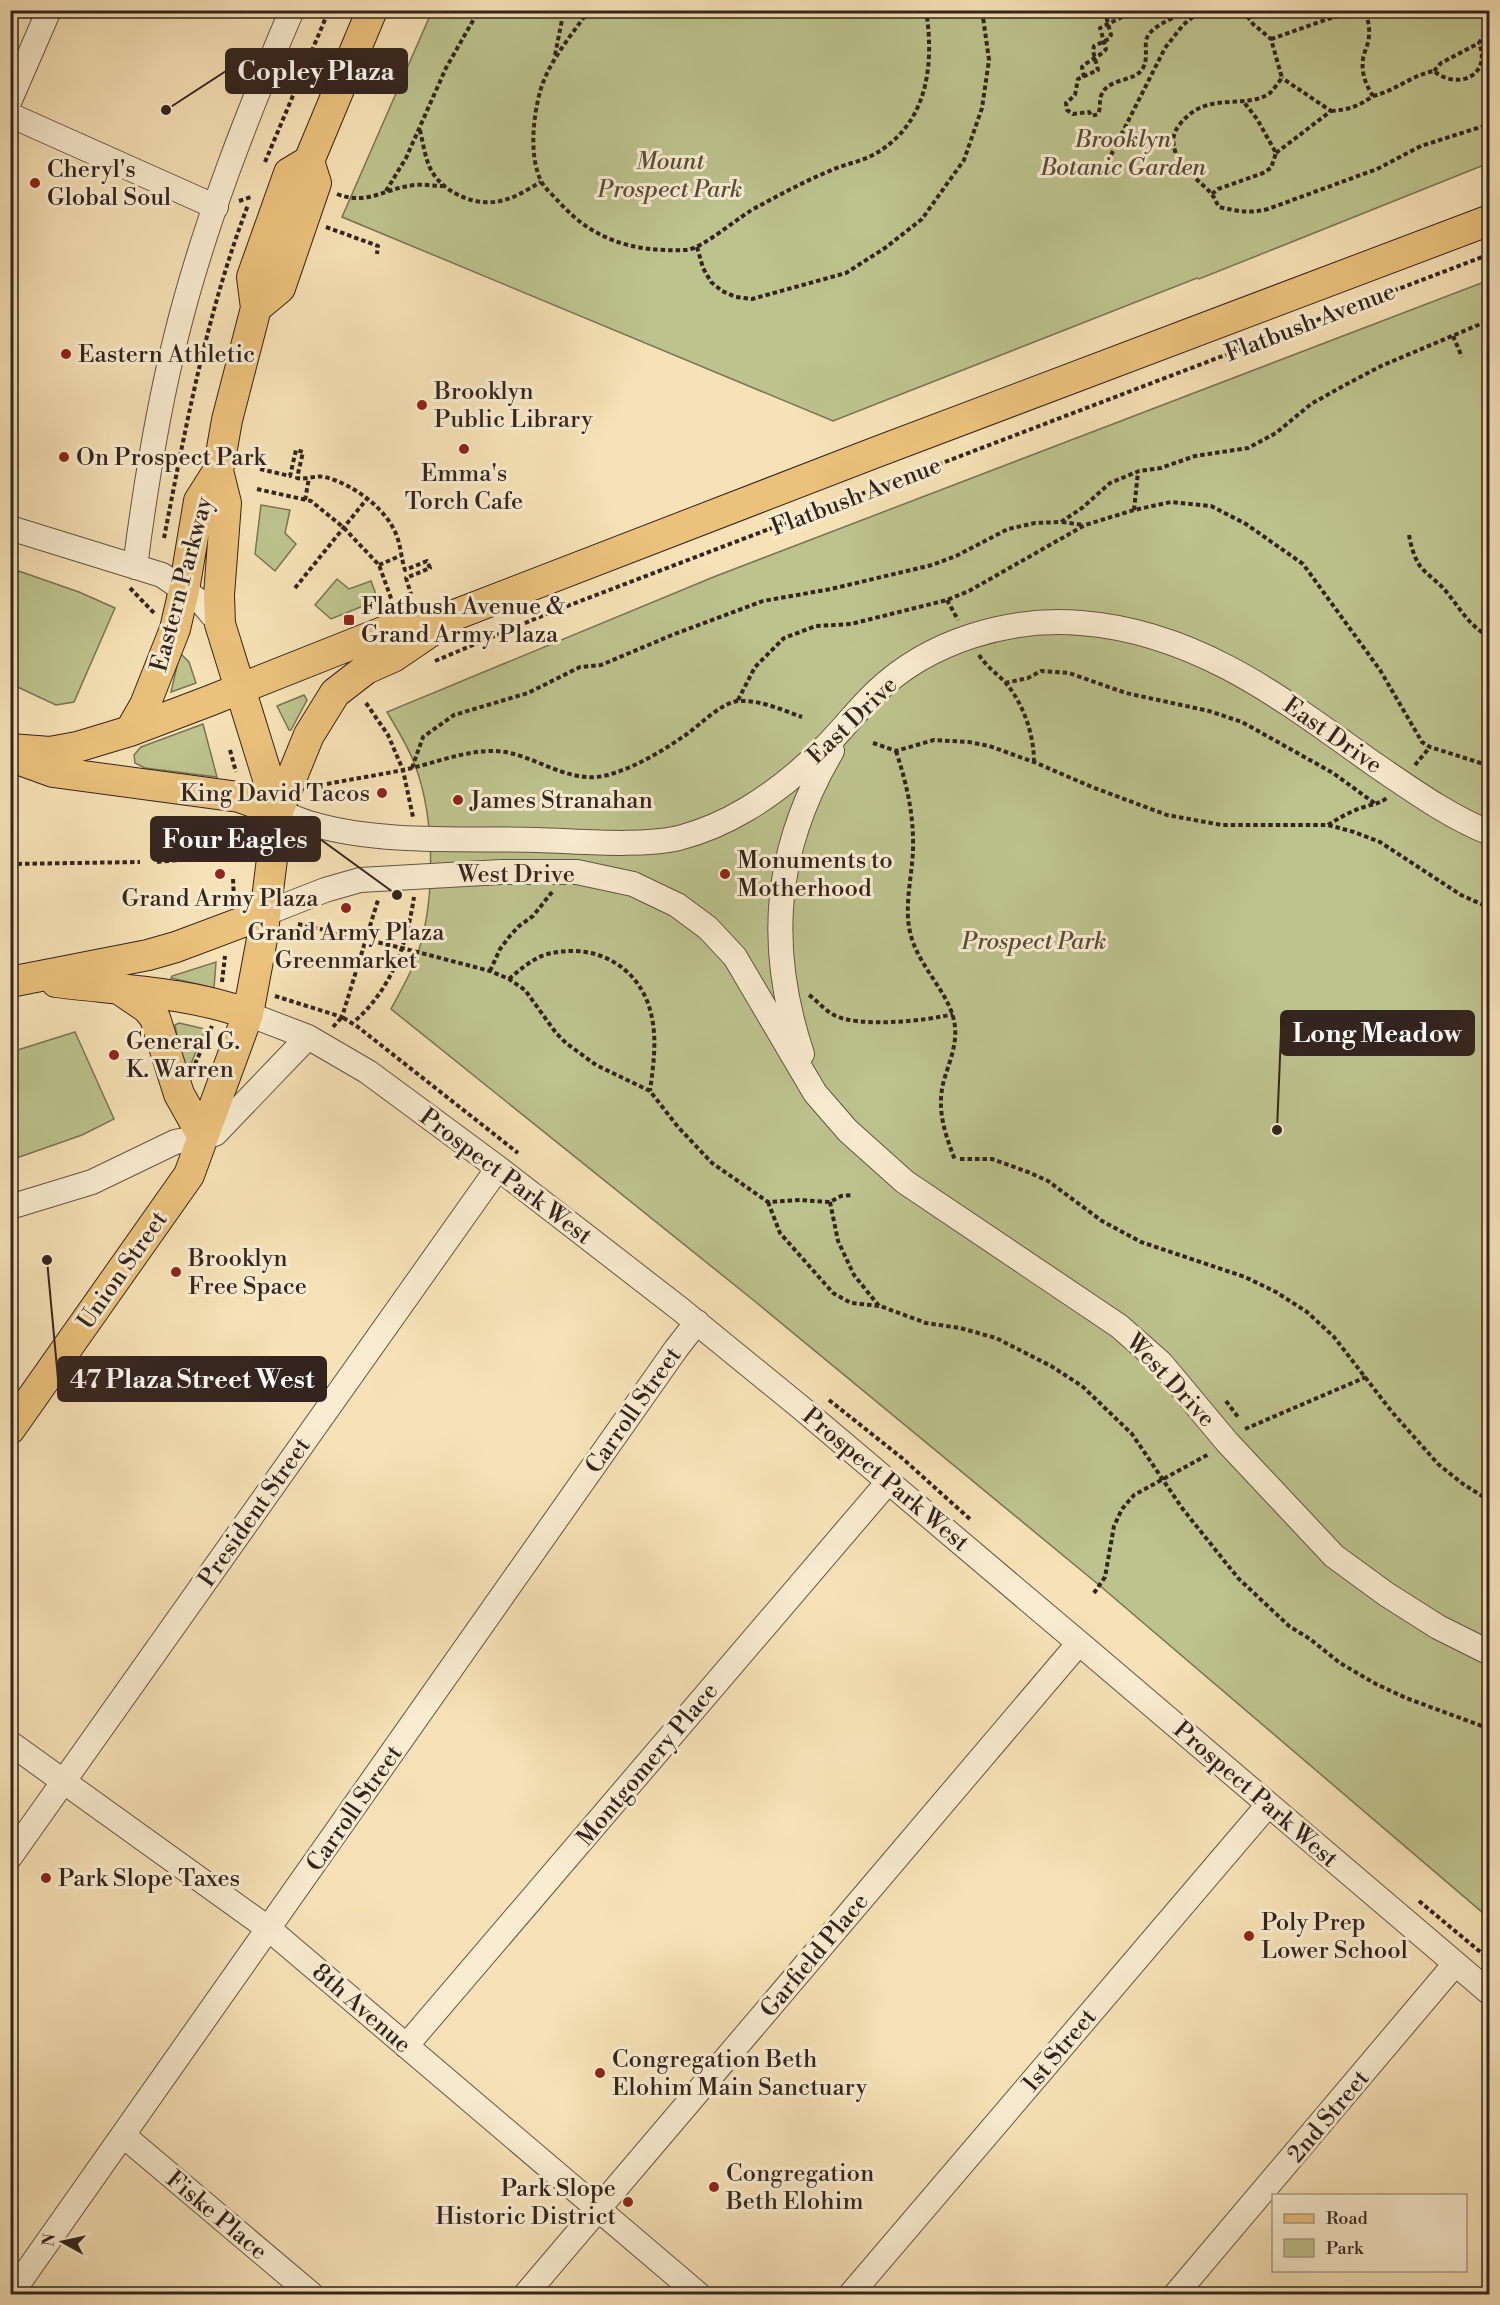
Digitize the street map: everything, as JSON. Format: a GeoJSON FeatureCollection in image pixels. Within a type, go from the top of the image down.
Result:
{"type":"FeatureCollection","features":[{"type":"Feature","properties":{"kind":"main road","name":"Eastern Parkway"},"geometry":{"type":"LineString","coordinates":[[130,731],[145,705],[175,629],[199,501],[218,471],[227,420],[256,308],[280,288],[316,183],[309,161],[372,10]]}},
{"type":"Feature","properties":{"kind":"main road","name":"Flatbush Avenue"},"geometry":{"type":"LineString","coordinates":[[241,689],[388,630],[452,616],[1490,220]]}},
{"type":"Feature","properties":{"kind":"main road","name":"Eastern Parkway"},"geometry":{"type":"LineString","coordinates":[[218,471],[226,503],[219,595],[220,624],[278,812]]}},
{"type":"Feature","properties":{"kind":"main road"},"geometry":{"type":"LineString","coordinates":[[10,757],[53,772],[239,797],[278,812],[309,735],[335,693],[366,669],[393,657],[452,616]]}},
{"type":"Feature","properties":{"kind":"main road"},"geometry":{"type":"LineString","coordinates":[[10,749],[50,752],[77,747],[130,731],[241,689]]}},
{"type":"Feature","properties":{"kind":"main road","name":"Union Street"},"geometry":{"type":"LineString","coordinates":[[10,1429],[189,1175],[258,1005],[262,939],[276,919],[278,812]]}},
{"type":"Feature","properties":{"kind":"main road"},"geometry":{"type":"LineString","coordinates":[[20,980],[176,947],[276,919]]}},
{"type":"Feature","properties":{"kind":"main road"},"geometry":{"type":"LineString","coordinates":[[20,980],[122,991],[229,1007],[258,1005]]}},
{"type":"Feature","properties":{"kind":"main road"},"geometry":{"type":"LineString","coordinates":[[122,991],[147,1008],[155,1018],[179,1094],[203,1137]]}},
{"type":"Feature","properties":{"kind":"street"},"geometry":{"type":"LineString","coordinates":[[10,100],[49,10]]}},
{"type":"Feature","properties":{"kind":"street"},"geometry":{"type":"LineString","coordinates":[[135,567],[147,476],[176,335],[216,207],[264,75],[292,10]]}},
{"type":"Feature","properties":{"kind":"street"},"geometry":{"type":"LineString","coordinates":[[10,115],[216,207]]}},
{"type":"Feature","properties":{"kind":"street"},"geometry":{"type":"LineString","coordinates":[[10,528],[162,575],[201,603],[220,624]]}},
{"type":"Feature","properties":{"kind":"street","name":"East Drive"},"geometry":{"type":"LineString","coordinates":[[278,812],[315,825],[345,831],[652,841],[679,838],[716,825],[746,810],[779,788],[828,744],[879,689],[909,666],[939,650],[990,630],[1020,623],[1047,621],[1100,625],[1141,632],[1199,653],[1270,690],[1400,782],[1455,817],[1490,833]]}},
{"type":"Feature","properties":{"kind":"street","name":"West Drive"},"geometry":{"type":"LineString","coordinates":[[815,1093],[798,1043],[783,974],[779,925],[781,897],[796,827],[819,773],[855,713]]}},
{"type":"Feature","properties":{"kind":"street","name":"West Drive"},"geometry":{"type":"LineString","coordinates":[[276,919],[325,890],[360,880],[384,877],[420,885],[558,871],[633,884],[677,905],[708,928],[735,957],[815,1093],[848,1131],[905,1182],[1119,1326],[1237,1435],[1334,1556],[1376,1587],[1438,1627],[1490,1653]]}},
{"type":"Feature","properties":{"kind":"street","name":"Prospect Park West"},"geometry":{"type":"LineString","coordinates":[[258,1005],[368,1072],[498,1168],[697,1322],[1079,1643],[1490,1994]]}},
{"type":"Feature","properties":{"kind":"street"},"geometry":{"type":"LineString","coordinates":[[10,1207],[92,1182],[175,1142],[215,1134],[308,1037]]}},
{"type":"Feature","properties":{"kind":"street","name":"President Street"},"geometry":{"type":"LineString","coordinates":[[10,1857],[498,1168]]}},
{"type":"Feature","properties":{"kind":"street","name":"Carroll Street"},"geometry":{"type":"LineString","coordinates":[[11,2295],[697,1322]]}},
{"type":"Feature","properties":{"kind":"street","name":"Montgomery Place"},"geometry":{"type":"LineString","coordinates":[[406,2046],[888,1482]]}},
{"type":"Feature","properties":{"kind":"street","name":"Garfield Place"},"geometry":{"type":"LineString","coordinates":[[526,2295],[1079,1643]]}},
{"type":"Feature","properties":{"kind":"street","name":"8th Avenue"},"geometry":{"type":"LineString","coordinates":[[10,1743],[269,1929],[698,2295]]}},
{"type":"Feature","properties":{"kind":"street","name":"1st Street"},"geometry":{"type":"LineString","coordinates":[[851,2295],[1268,1805]]}},
{"type":"Feature","properties":{"kind":"street","name":"2nd Street"},"geometry":{"type":"LineString","coordinates":[[1176,2295],[1455,1964]]}},
{"type":"Feature","properties":{"kind":"street","name":"Fiske Place"},"geometry":{"type":"LineString","coordinates":[[123,2136],[311,2295]]}},
{"type":"Feature","properties":{"kind":"path"},"geometry":{"type":"LineString","coordinates":[[386,191],[406,158],[446,68],[479,10]]}},
{"type":"Feature","properties":{"kind":"path"},"geometry":{"type":"LineString","coordinates":[[555,59],[564,10]]}},
{"type":"Feature","properties":{"kind":"path"},"geometry":{"type":"LineString","coordinates":[[589,10],[555,59],[540,90],[533,123],[535,154],[542,182],[575,220],[611,241],[639,248],[687,250],[697,247],[743,214],[772,198],[834,169],[870,156],[890,143],[908,126],[927,85],[931,41],[926,10]]}},
{"type":"Feature","properties":{"kind":"path"},"geometry":{"type":"LineString","coordinates":[[697,247],[703,268],[711,282],[722,291],[736,297],[752,299],[846,273],[885,248],[922,219],[964,160],[982,108],[989,60],[982,10]]}},
{"type":"Feature","properties":{"kind":"path"},"geometry":{"type":"LineString","coordinates":[[1084,77],[1082,68],[1106,49],[1100,28],[1128,14],[1130,10]]}},
{"type":"Feature","properties":{"kind":"path"},"geometry":{"type":"LineString","coordinates":[[1111,155],[1165,48],[1183,25],[1202,10]]}},
{"type":"Feature","properties":{"kind":"path"},"geometry":{"type":"LineString","coordinates":[[1244,10],[1253,24],[1271,39],[1282,78],[1331,111]]}},
{"type":"Feature","properties":{"kind":"path"},"geometry":{"type":"LineString","coordinates":[[1271,39],[1331,18],[1365,10],[1370,33],[1363,57],[1363,72],[1366,85],[1373,96]]}},
{"type":"Feature","properties":{"kind":"path"},"geometry":{"type":"LineString","coordinates":[[1122,17],[1113,11],[1106,16],[1106,24],[1111,35],[1109,39],[1094,46],[1098,70],[1078,79],[1075,95],[1066,103],[1067,110],[1073,114],[1089,112],[1092,116],[1098,114],[1102,107],[1101,96],[1107,88],[1142,70],[1148,52],[1146,41],[1149,33],[1179,13],[1183,25]]}},
{"type":"Feature","properties":{"kind":"path"},"geometry":{"type":"LineString","coordinates":[[1212,194],[1218,189],[1271,168],[1276,153],[1331,111],[1348,110],[1373,96],[1387,93],[1425,72],[1434,71],[1441,63],[1479,43],[1489,28]]}},
{"type":"Feature","properties":{"kind":"path"},"geometry":{"type":"LineString","coordinates":[[1434,71],[1442,78],[1464,81],[1479,67],[1482,51],[1479,43]]}},
{"type":"Feature","properties":{"kind":"path"},"geometry":{"type":"LineString","coordinates":[[1142,70],[1152,74]]}},
{"type":"Feature","properties":{"kind":"path"},"geometry":{"type":"LineString","coordinates":[[1282,78],[1270,93],[1244,100],[1213,103],[1198,109],[1185,118],[1172,139],[1177,156],[1199,183],[1212,194],[1219,207],[1242,213],[1268,210],[1377,169],[1421,147],[1490,124]]}},
{"type":"Feature","properties":{"kind":"path"},"geometry":{"type":"LineString","coordinates":[[1244,100],[1276,153]]}},
{"type":"Feature","properties":{"kind":"path"},"geometry":{"type":"LineString","coordinates":[[420,129],[424,151],[431,170],[443,186],[469,200],[486,203],[505,200],[542,182]]}},
{"type":"Feature","properties":{"kind":"path"},"geometry":{"type":"LineString","coordinates":[[336,194],[349,199],[362,200],[386,191],[415,185],[443,186]]}},
{"type":"Feature","properties":{"kind":"path"},"geometry":{"type":"LineString","coordinates":[[244,194],[260,201]]}},
{"type":"Feature","properties":{"kind":"path"},"geometry":{"type":"LineString","coordinates":[[325,227],[378,246],[377,254]]}},
{"type":"Feature","properties":{"kind":"path"},"geometry":{"type":"LineString","coordinates":[[230,232],[246,237]]}},
{"type":"Feature","properties":{"kind":"path","name":"Flatbush Avenue"},"geometry":{"type":"LineString","coordinates":[[425,665],[560,609],[1490,254]]}},
{"type":"Feature","properties":{"kind":"path"},"geometry":{"type":"LineString","coordinates":[[1061,522],[1082,508],[1110,483],[1138,471],[1161,468],[1195,456],[1248,447],[1276,433],[1311,404],[1381,366],[1490,320]]}},
{"type":"Feature","properties":{"kind":"path"},"geometry":{"type":"LineString","coordinates":[[1453,335],[1462,357]]}},
{"type":"Feature","properties":{"kind":"path"},"geometry":{"type":"LineString","coordinates":[[260,469],[290,476],[296,450],[303,452],[297,478],[316,476],[338,482],[368,497],[395,531],[405,570],[427,561],[430,568],[406,578],[411,594]]}},
{"type":"Feature","properties":{"kind":"path"},"geometry":{"type":"LineString","coordinates":[[1134,510],[1138,471]]}},
{"type":"Feature","properties":{"kind":"path"},"geometry":{"type":"LineString","coordinates":[[305,500],[309,478]]}},
{"type":"Feature","properties":{"kind":"path"},"geometry":{"type":"LineString","coordinates":[[257,489],[311,501],[343,527],[379,565],[392,601]]}},
{"type":"Feature","properties":{"kind":"path"},"geometry":{"type":"LineString","coordinates":[[295,588],[368,497]]}},
{"type":"Feature","properties":{"kind":"path"},"geometry":{"type":"LineString","coordinates":[[327,784],[403,770],[454,756],[490,752],[510,753],[579,777],[609,775],[654,755],[713,714],[738,700],[755,667],[784,638],[816,626],[851,624],[947,600],[969,591],[1085,525],[1134,510],[1171,502],[1211,506],[1246,524],[1303,564],[1380,670],[1422,742],[1430,747],[1490,766]]}},
{"type":"Feature","properties":{"kind":"path"},"geometry":{"type":"LineString","coordinates":[[412,768],[423,737],[454,715],[528,693],[580,667],[601,664],[683,630],[763,601],[831,589],[932,565],[956,556],[1008,529],[1035,523],[1061,522],[1085,525]]}},
{"type":"Feature","properties":{"kind":"path"},"geometry":{"type":"LineString","coordinates":[[1408,535],[1412,551],[1421,567],[1444,589],[1461,613],[1481,633],[1490,637]]}},
{"type":"Feature","properties":{"kind":"path"},"geometry":{"type":"LineString","coordinates":[[379,565],[402,555]]}},
{"type":"Feature","properties":{"kind":"path"},"geometry":{"type":"LineString","coordinates":[[983,663],[1005,683],[1018,702],[1027,722],[1034,749],[1034,762]]}},
{"type":"Feature","properties":{"kind":"path"},"geometry":{"type":"LineString","coordinates":[[1005,683],[1028,678],[1041,671],[1069,673],[1126,693],[1209,711],[1242,722],[1333,773],[1377,805]]}},
{"type":"Feature","properties":{"kind":"path"},"geometry":{"type":"LineString","coordinates":[[738,700],[757,702],[802,717]]}},
{"type":"Feature","properties":{"kind":"path"},"geometry":{"type":"LineString","coordinates":[[366,703],[388,735],[403,770],[420,832]]}},
{"type":"Feature","properties":{"kind":"path"},"geometry":{"type":"LineString","coordinates":[[873,742],[896,751],[934,740],[969,742],[1034,762],[1167,815],[1222,825],[1328,825],[1380,842],[1461,895],[1490,908]]}},
{"type":"Feature","properties":{"kind":"path"},"geometry":{"type":"LineString","coordinates":[[896,751],[910,797],[913,824],[908,914],[910,934],[921,962],[945,997],[953,1014],[955,1027],[955,1042],[943,1084],[940,1112],[946,1137],[958,1160],[992,1159],[1028,1172],[1048,1182],[1102,1221],[1141,1242],[1245,1276],[1276,1292],[1307,1312],[1334,1337],[1392,1412],[1438,1464],[1462,1484],[1490,1502]]}},
{"type":"Feature","properties":{"kind":"path"},"geometry":{"type":"LineString","coordinates":[[1328,825],[1343,815],[1386,800]]}},
{"type":"Feature","properties":{"kind":"path"},"geometry":{"type":"LineString","coordinates":[[157,862],[222,856],[235,848]]}},
{"type":"Feature","properties":{"kind":"path"},"geometry":{"type":"LineString","coordinates":[[10,864],[140,862]]}},
{"type":"Feature","properties":{"kind":"path"},"geometry":{"type":"LineString","coordinates":[[490,970],[505,943],[519,926],[533,916],[553,891],[558,871]]}},
{"type":"Feature","properties":{"kind":"path"},"geometry":{"type":"LineString","coordinates":[[258,1005],[281,997],[342,1017],[368,939],[384,877]]}},
{"type":"Feature","properties":{"kind":"path"},"geometry":{"type":"LineString","coordinates":[[356,1020],[383,990],[395,969],[420,885]]}},
{"type":"Feature","properties":{"kind":"path"},"geometry":{"type":"LineString","coordinates":[[276,919],[368,939],[490,970],[509,979],[525,990],[566,1043],[596,1065],[650,1091],[678,1127],[712,1163],[768,1202],[780,1233],[833,1293],[851,1304],[880,1306],[927,1323],[960,1328],[996,1338],[1051,1366],[1082,1386],[1132,1434],[1199,1531],[1238,1578],[1289,1626],[1310,1639],[1340,1663],[1376,1684],[1406,1698],[1490,1729]]}},
{"type":"Feature","properties":{"kind":"path"},"geometry":{"type":"LineString","coordinates":[[509,979],[530,962],[552,953],[576,951],[603,956],[622,966],[641,986],[652,1016],[655,1037],[650,1091]]}},
{"type":"Feature","properties":{"kind":"path"},"geometry":{"type":"LineString","coordinates":[[222,987],[226,958]]}},
{"type":"Feature","properties":{"kind":"path"},"geometry":{"type":"LineString","coordinates":[[802,993],[811,996],[835,1016],[849,1021],[932,1020],[953,1014]]}},
{"type":"Feature","properties":{"kind":"path"},"geometry":{"type":"LineString","coordinates":[[192,1072],[215,1017]]}},
{"type":"Feature","properties":{"kind":"path"},"geometry":{"type":"LineString","coordinates":[[768,1202],[800,1200],[830,1202],[841,1196],[852,1195]]}},
{"type":"Feature","properties":{"kind":"path"},"geometry":{"type":"LineString","coordinates":[[830,1202],[838,1241],[854,1275],[880,1306]]}},
{"type":"Feature","properties":{"kind":"path"},"geometry":{"type":"LineString","coordinates":[[1094,1593],[1105,1577],[1114,1526],[1122,1509],[1134,1495],[1205,1457],[1237,1435],[1366,1377]]}},
{"type":"Feature","properties":{"kind":"path"},"geometry":{"type":"LineString","coordinates":[[1226,1401],[1237,1435]]}},
{"type":"Feature","properties":{"kind":"path"},"geometry":{"type":"LineString","coordinates":[[1237,1435],[1253,1435]]}},
{"type":"Feature","properties":{"kind":"green space"},"geometry":{"type":"Polygon","coordinates":[[[432,11],[1489,11],[1489,163],[1199,279],[833,421],[342,217],[432,11]]]}},
{"type":"Feature","properties":{"kind":"green space","name":"Prospect Park"},"geometry":{"type":"Polygon","coordinates":[[[1489,280],[1489,1918],[1099,1585],[752,1299],[391,1009],[414,964],[421,942],[430,891],[431,864],[427,812],[422,787],[409,751],[387,712],[716,576],[1489,280]]]}},
{"type":"Feature","properties":{"kind":"green space"},"geometry":{"type":"Polygon","coordinates":[[[261,505],[290,510],[285,533],[296,544],[275,571],[255,554],[261,505]]]}},
{"type":"Feature","properties":{"kind":"green space"},"geometry":{"type":"Polygon","coordinates":[[[10,568],[79,592],[115,608],[74,702],[56,705],[11,684],[10,568]]]}},
{"type":"Feature","properties":{"kind":"green space"},"geometry":{"type":"Polygon","coordinates":[[[337,579],[349,589],[371,581],[378,600],[331,619],[315,605],[337,579]]]}},
{"type":"Feature","properties":{"kind":"green space"},"geometry":{"type":"Polygon","coordinates":[[[180,653],[189,662],[196,683],[171,692],[180,653]]]}},
{"type":"Feature","properties":{"kind":"green space"},"geometry":{"type":"Polygon","coordinates":[[[304,695],[307,700],[289,730],[277,706],[304,695]]]}},
{"type":"Feature","properties":{"kind":"green space"},"geometry":{"type":"Polygon","coordinates":[[[203,724],[217,777],[145,768],[135,763],[134,755],[141,747],[203,724]]]}},
{"type":"Feature","properties":{"kind":"green space"},"geometry":{"type":"Polygon","coordinates":[[[216,962],[214,988],[171,978],[172,976],[216,962]]]}},
{"type":"Feature","properties":{"kind":"green space"},"geometry":{"type":"Polygon","coordinates":[[[179,1023],[205,1029],[189,1069],[186,1071],[183,1068],[175,1025],[179,1023]]]}},
{"type":"Feature","properties":{"kind":"green space"},"geometry":{"type":"Polygon","coordinates":[[[75,1032],[114,1119],[82,1135],[11,1160],[11,1052],[75,1032]]]}},
{"type":"Feature","properties":{"kind":"place","name":"Copley Plaza"},"geometry":{"type":"Point","coordinates":[166,110]}},
{"type":"Feature","properties":{"kind":"place","name":"Cheryl's Global Soul"},"geometry":{"type":"Point","coordinates":[35,183]}},
{"type":"Feature","properties":{"kind":"place","name":"Eastern Athletic"},"geometry":{"type":"Point","coordinates":[66,354]}},
{"type":"Feature","properties":{"kind":"place","name":"Brooklyn Public Library"},"geometry":{"type":"Point","coordinates":[422,405]}},
{"type":"Feature","properties":{"kind":"place","name":"Emma's Torch Cafe"},"geometry":{"type":"Point","coordinates":[464,449]}},
{"type":"Feature","properties":{"kind":"place","name":"On Prospect Park"},"geometry":{"type":"Point","coordinates":[64,457]}},
{"type":"Feature","properties":{"kind":"place","name":"Flatbush Avenue & Grand Army Plaza"},"geometry":{"type":"Point","coordinates":[349,620]}},
{"type":"Feature","properties":{"kind":"place","name":"King David Tacos"},"geometry":{"type":"Point","coordinates":[382,793]}},
{"type":"Feature","properties":{"kind":"place","name":"James Stranahan"},"geometry":{"type":"Point","coordinates":[458,800]}},
{"type":"Feature","properties":{"kind":"place","name":"Grand Army Plaza"},"geometry":{"type":"Point","coordinates":[220,874]}},
{"type":"Feature","properties":{"kind":"place","name":"Monuments to Motherhood"},"geometry":{"type":"Point","coordinates":[725,874]}},
{"type":"Feature","properties":{"kind":"place","name":"Four Eagles"},"geometry":{"type":"Point","coordinates":[397,895]}},
{"type":"Feature","properties":{"kind":"place","name":"Grand Army Plaza Greenmarket"},"geometry":{"type":"Point","coordinates":[346,908]}},
{"type":"Feature","properties":{"kind":"place","name":"General G. K. Warren"},"geometry":{"type":"Point","coordinates":[114,1055]}},
{"type":"Feature","properties":{"kind":"place","name":"Long Meadow"},"geometry":{"type":"Point","coordinates":[1277,1130]}},
{"type":"Feature","properties":{"kind":"place","name":"47 Plaza Street West"},"geometry":{"type":"Point","coordinates":[47,1260]}},
{"type":"Feature","properties":{"kind":"place","name":"Brooklyn Free Space"},"geometry":{"type":"Point","coordinates":[176,1272]}},
{"type":"Feature","properties":{"kind":"place","name":"Park Slope Taxes"},"geometry":{"type":"Point","coordinates":[46,1878]}},
{"type":"Feature","properties":{"kind":"place","name":"Poly Prep Lower School"},"geometry":{"type":"Point","coordinates":[1249,1936]}},
{"type":"Feature","properties":{"kind":"place","name":"Congregation Beth Elohim Main Sanctuary"},"geometry":{"type":"Point","coordinates":[600,2073]}},
{"type":"Feature","properties":{"kind":"place","name":"Congregation Beth Elohim"},"geometry":{"type":"Point","coordinates":[714,2187]}},
{"type":"Feature","properties":{"kind":"place","name":"Park Slope Historic District"},"geometry":{"type":"Point","coordinates":[628,2202]}},
{"type":"Feature","properties":{"kind":"park label","name":"Brooklyn Botanic Garden"},"geometry":{"type":"Point","coordinates":[1123,153]}},
{"type":"Feature","properties":{"kind":"park label","name":"Mount Prospect Park"},"geometry":{"type":"Point","coordinates":[670,175]}}]}
